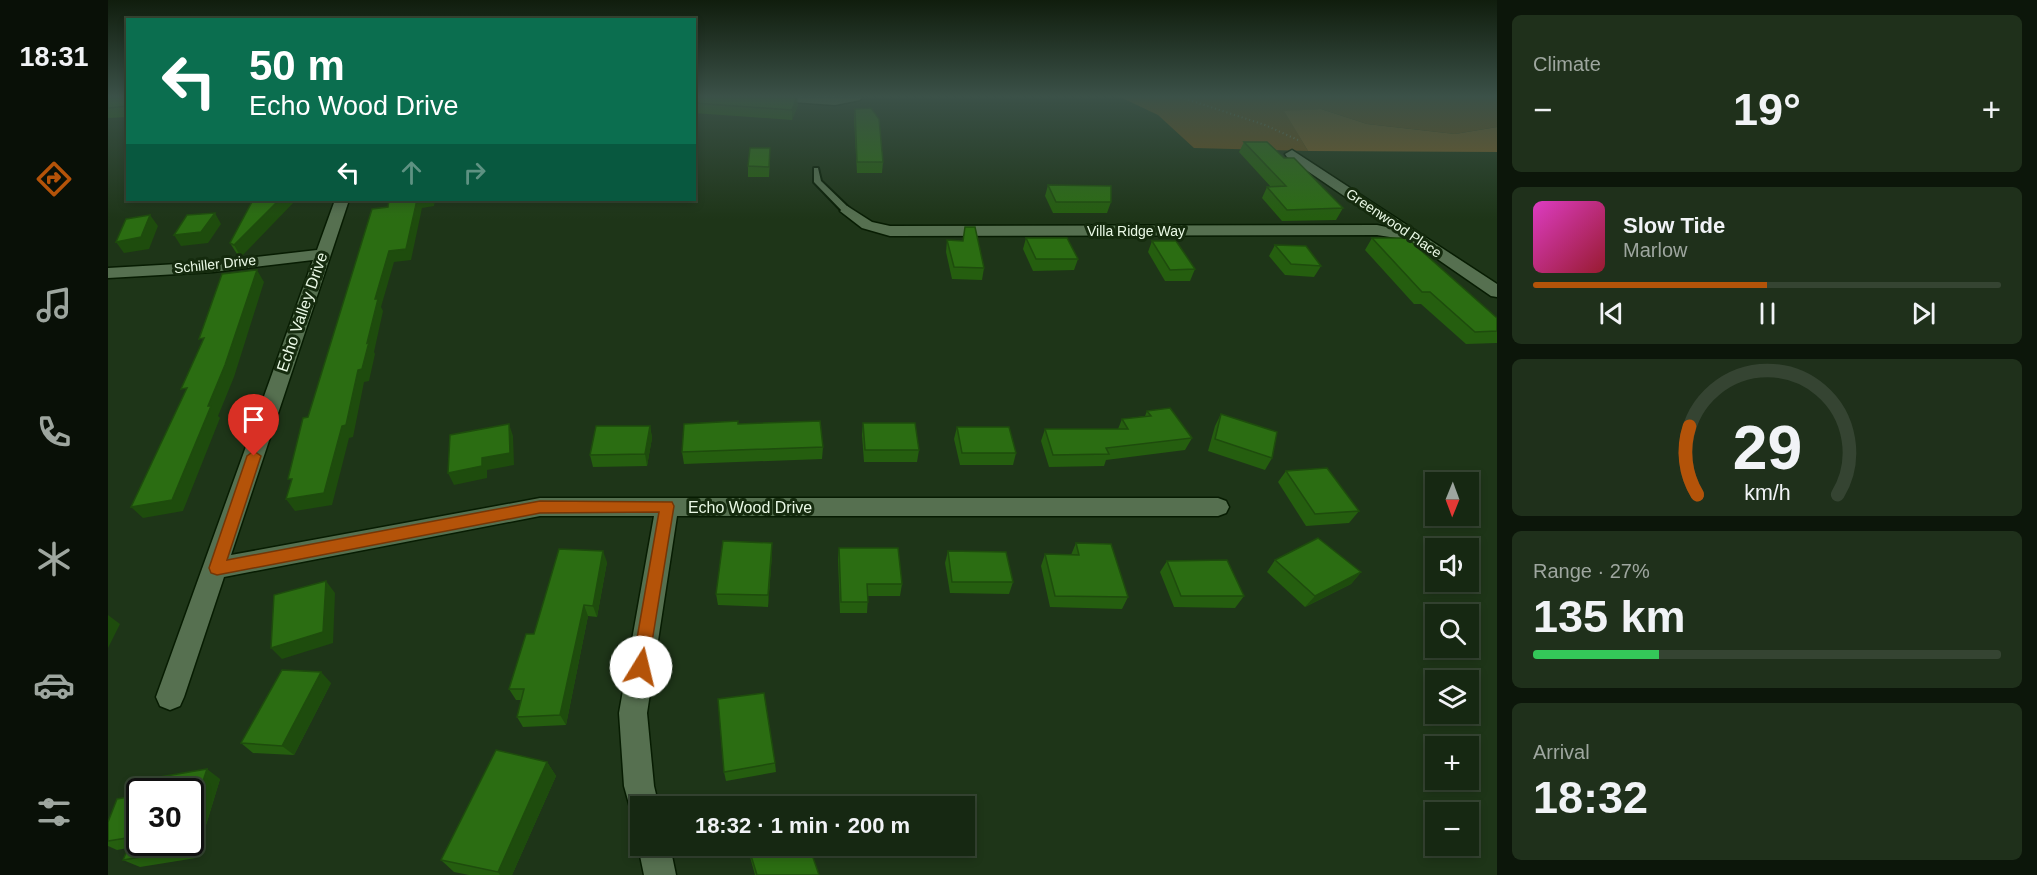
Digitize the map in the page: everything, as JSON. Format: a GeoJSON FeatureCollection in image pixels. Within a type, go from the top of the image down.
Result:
{"type":"FeatureCollection","features":[{"type":"Feature","properties":{"kind":"street","name":"Greenwood Place"},"geometry":{"type":"LineString","coordinates":[[1292,154],[1497,291]]}},
{"type":"Feature","properties":{"kind":"street","name":"Echo Valley Drive"},"geometry":{"type":"LineString","coordinates":[[170,698],[217,568],[321,254],[342,201]]}},
{"type":"Feature","properties":{"kind":"street","name":"Villa Ridge Way"},"geometry":{"type":"LineString","coordinates":[[847,211],[867,225],[890,231],[1377,230],[1407,235],[1428,245]]}},
{"type":"Feature","properties":{"kind":"street","name":"Schiller Drive"},"geometry":{"type":"LineString","coordinates":[[108,273],[213,267],[321,254]]}},
{"type":"Feature","properties":{"kind":"street"},"geometry":{"type":"LineString","coordinates":[[641,796],[633,713],[667,506]]}},
{"type":"Feature","properties":{"kind":"street","name":"Echo Wood Drive"},"geometry":{"type":"LineString","coordinates":[[217,568],[540,507],[1218,507]]}},
{"type":"Feature","properties":{"kind":"street"},"geometry":{"type":"LineString","coordinates":[[656,856],[660,875]]}},
{"type":"Feature","properties":{"kind":"lane"},"geometry":{"type":"LineString","coordinates":[[816,169],[818,182],[847,211]]}},
{"type":"Feature","properties":{"kind":"path"},"geometry":{"type":"LineString","coordinates":[[1291,137],[1298,140],[1304,148],[1292,154]]}},
{"type":"Feature","properties":{"kind":"shaded area"},"geometry":{"type":"Polygon","coordinates":[[[1182,137],[1300,137],[1308,151],[1194,148],[1182,137]]]}},
{"type":"Feature","properties":{"kind":"shaded area"},"geometry":{"type":"Polygon","coordinates":[[[1300,137],[1497,137],[1497,152],[1308,151],[1300,137]]]}},
{"type":"Feature","properties":{"kind":"building"},"geometry":{"type":"Polygon","coordinates":[[[856,137],[881,137],[883,162],[857,162],[856,137]]]}},
{"type":"Feature","properties":{"kind":"building"},"geometry":{"type":"Polygon","coordinates":[[[1244,142],[1267,142],[1284,158],[1294,158],[1343,208],[1287,210],[1267,187],[1286,186],[1244,142]]]}},
{"type":"Feature","properties":{"kind":"building"},"geometry":{"type":"Polygon","coordinates":[[[750,148],[770,148],[769,167],[748,166],[750,148]]]}},
{"type":"Feature","properties":{"kind":"building"},"geometry":{"type":"Polygon","coordinates":[[[1048,185],[1111,186],[1111,202],[1056,202],[1048,185]]]}},
{"type":"Feature","properties":{"kind":"building"},"geometry":{"type":"Polygon","coordinates":[[[252,201],[278,201],[234,245],[230,243],[252,201]]]}},
{"type":"Feature","properties":{"kind":"building"},"geometry":{"type":"Polygon","coordinates":[[[389,201],[417,201],[406,249],[389,251],[375,299],[378,299],[362,369],[358,370],[346,425],[342,426],[324,493],[286,499],[292,479],[288,479],[303,418],[308,417],[372,209],[388,207],[389,201]]]}},
{"type":"Feature","properties":{"kind":"building"},"geometry":{"type":"Polygon","coordinates":[[[215,213],[201,232],[174,235],[187,215],[215,213]]]}},
{"type":"Feature","properties":{"kind":"building"},"geometry":{"type":"Polygon","coordinates":[[[150,215],[141,237],[116,242],[126,219],[150,215]]]}},
{"type":"Feature","properties":{"kind":"building"},"geometry":{"type":"Polygon","coordinates":[[[965,227],[975,227],[984,268],[954,267],[947,240],[963,241],[965,227]]]}},
{"type":"Feature","properties":{"kind":"building"},"geometry":{"type":"Polygon","coordinates":[[[1026,238],[1067,238],[1078,259],[1036,259],[1026,238]]]}},
{"type":"Feature","properties":{"kind":"building"},"geometry":{"type":"Polygon","coordinates":[[[1372,238],[1407,238],[1497,318],[1497,331],[1475,332],[1430,292],[1422,292],[1372,238]]]}},
{"type":"Feature","properties":{"kind":"building"},"geometry":{"type":"Polygon","coordinates":[[[1152,241],[1176,241],[1195,269],[1170,270],[1152,241]]]}},
{"type":"Feature","properties":{"kind":"building"},"geometry":{"type":"Polygon","coordinates":[[[1275,245],[1306,246],[1321,266],[1291,264],[1275,245]]]}},
{"type":"Feature","properties":{"kind":"building"},"geometry":{"type":"Polygon","coordinates":[[[257,270],[225,365],[208,406],[211,406],[172,500],[131,507],[187,388],[181,389],[204,338],[199,339],[222,274],[257,270]]]}},
{"type":"Feature","properties":{"kind":"building"},"geometry":{"type":"Polygon","coordinates":[[[1170,408],[1192,438],[1106,448],[1109,454],[1053,455],[1045,429],[1128,429],[1122,419],[1151,416],[1147,411],[1170,408]]]}},
{"type":"Feature","properties":{"kind":"building"},"geometry":{"type":"Polygon","coordinates":[[[1221,414],[1277,432],[1272,458],[1215,439],[1221,414]]]}},
{"type":"Feature","properties":{"kind":"building"},"geometry":{"type":"Polygon","coordinates":[[[738,421],[738,424],[820,421],[823,447],[682,452],[684,424],[738,421]]]}},
{"type":"Feature","properties":{"kind":"building"},"geometry":{"type":"Polygon","coordinates":[[[863,423],[915,423],[919,450],[865,450],[863,423]]]}},
{"type":"Feature","properties":{"kind":"building"},"geometry":{"type":"Polygon","coordinates":[[[509,424],[510,453],[482,458],[482,466],[448,473],[450,435],[509,424]]]}},
{"type":"Feature","properties":{"kind":"building"},"geometry":{"type":"Polygon","coordinates":[[[596,426],[650,426],[645,454],[590,455],[596,426]]]}},
{"type":"Feature","properties":{"kind":"building"},"geometry":{"type":"Polygon","coordinates":[[[957,427],[1009,427],[1016,453],[962,453],[957,427]]]}},
{"type":"Feature","properties":{"kind":"building"},"geometry":{"type":"Polygon","coordinates":[[[1327,468],[1359,511],[1315,514],[1286,471],[1327,468]]]}},
{"type":"Feature","properties":{"kind":"building"},"geometry":{"type":"Polygon","coordinates":[[[1318,538],[1361,572],[1315,596],[1275,560],[1318,538]]]}},
{"type":"Feature","properties":{"kind":"building"},"geometry":{"type":"Polygon","coordinates":[[[723,541],[772,543],[768,595],[716,594],[723,541]]]}},
{"type":"Feature","properties":{"kind":"building"},"geometry":{"type":"Polygon","coordinates":[[[1076,543],[1111,544],[1128,597],[1055,596],[1045,554],[1079,555],[1076,543]]]}},
{"type":"Feature","properties":{"kind":"building"},"geometry":{"type":"Polygon","coordinates":[[[839,548],[898,548],[902,584],[867,584],[868,602],[841,602],[839,548]]]}},
{"type":"Feature","properties":{"kind":"building"},"geometry":{"type":"Polygon","coordinates":[[[559,549],[603,551],[593,606],[584,605],[560,715],[517,717],[524,689],[509,689],[526,634],[534,634],[559,549]]]}},
{"type":"Feature","properties":{"kind":"building"},"geometry":{"type":"Polygon","coordinates":[[[948,551],[1006,552],[1013,582],[952,582],[948,551]]]}},
{"type":"Feature","properties":{"kind":"building"},"geometry":{"type":"Polygon","coordinates":[[[1227,560],[1244,596],[1181,596],[1167,561],[1227,560]]]}},
{"type":"Feature","properties":{"kind":"building"},"geometry":{"type":"Polygon","coordinates":[[[326,581],[323,632],[271,648],[274,595],[326,581]]]}},
{"type":"Feature","properties":{"kind":"building"},"geometry":{"type":"Polygon","coordinates":[[[282,670],[321,672],[282,746],[241,743],[282,670]]]}},
{"type":"Feature","properties":{"kind":"building"},"geometry":{"type":"Polygon","coordinates":[[[764,693],[775,763],[724,772],[718,699],[764,693]]]}},
{"type":"Feature","properties":{"kind":"building"},"geometry":{"type":"Polygon","coordinates":[[[496,750],[547,762],[498,872],[441,860],[496,750]]]}},
{"type":"Feature","properties":{"kind":"building"},"geometry":{"type":"Polygon","coordinates":[[[207,769],[204,778],[160,777],[207,769]]]}},
{"type":"Feature","properties":{"kind":"building"},"geometry":{"type":"Polygon","coordinates":[[[126,797],[126,838],[108,841],[108,822],[117,799],[126,797]]]}},
{"type":"Feature","properties":{"kind":"building"},"geometry":{"type":"Polygon","coordinates":[[[126,853],[126,856],[146,856],[123,860],[126,853]]]}},
{"type":"Feature","properties":{"kind":"building"},"geometry":{"type":"Polygon","coordinates":[[[751,856],[812,856],[819,875],[757,875],[751,856]]]}},
{"type":"Feature","properties":{"kind":"route"},"geometry":{"type":"LineString","coordinates":[[254,456],[217,568],[540,507],[667,506],[641,667]]}}]}
